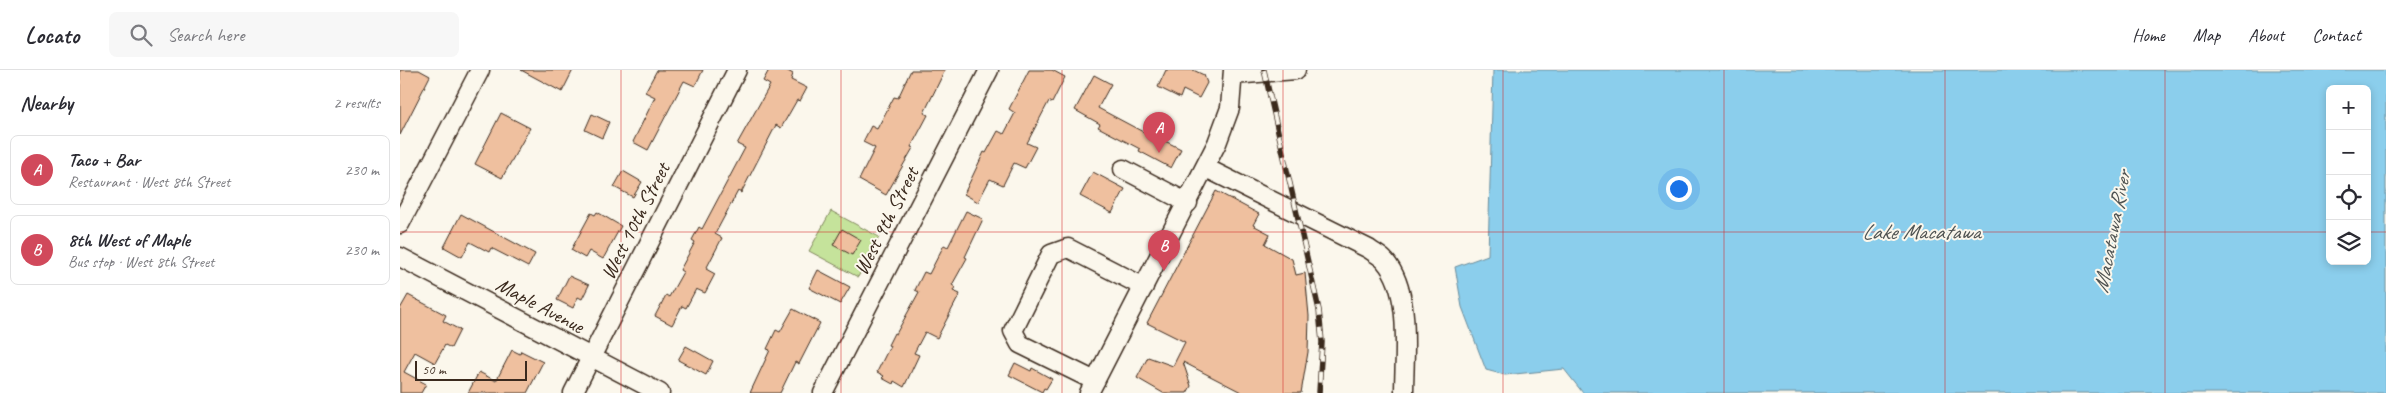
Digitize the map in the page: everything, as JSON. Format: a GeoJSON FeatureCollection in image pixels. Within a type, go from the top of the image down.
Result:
{"type":"FeatureCollection","features":[{"type":"Feature","properties":{"kind":"street"},"geometry":{"type":"LineString","coordinates":[[400,224],[480,70]]}},
{"type":"Feature","properties":{"kind":"street","name":"West 10th Street"},"geometry":{"type":"LineString","coordinates":[[572,393],[737,70]]}},
{"type":"Feature","properties":{"kind":"street","name":"West 9th Street"},"geometry":{"type":"LineString","coordinates":[[823,393],[989,70]]}},
{"type":"Feature","properties":{"kind":"street"},"geometry":{"type":"LineString","coordinates":[[1144,287],[1068,248],[1051,254],[1013,331],[1020,344],[1095,388],[1144,287],[1206,168],[1230,108],[1233,72],[1296,70]]}},
{"type":"Feature","properties":{"kind":"street"},"geometry":{"type":"LineString","coordinates":[[1206,168],[1298,216],[1369,249],[1385,260],[1399,284],[1404,319],[1404,393]]}},
{"type":"Feature","properties":{"kind":"street"},"geometry":{"type":"LineString","coordinates":[[1123,169],[1188,203]]}},
{"type":"Feature","properties":{"kind":"street","name":"Maple Avenue"},"geometry":{"type":"LineString","coordinates":[[400,257],[660,393]]}},
{"type":"Feature","properties":{"kind":"green space"},"geometry":{"type":"Polygon","coordinates":[[[831,211],[879,237],[858,277],[809,251],[831,211]]]}},
{"type":"Feature","properties":{"kind":"water","name":"Lake Macatawa"},"geometry":{"type":"Polygon","coordinates":[[[1493,70],[2386,70],[2386,393],[1583,393],[1564,369],[1505,375],[1486,370],[1462,307],[1455,267],[1488,255],[1493,70]]]}},
{"type":"Feature","properties":{"kind":"building"},"geometry":{"type":"Polygon","coordinates":[[[400,70],[419,70],[430,76],[400,135],[400,70]]]}},
{"type":"Feature","properties":{"kind":"building"},"geometry":{"type":"Polygon","coordinates":[[[521,70],[573,70],[562,92],[521,70]]]}},
{"type":"Feature","properties":{"kind":"building"},"geometry":{"type":"Polygon","coordinates":[[[657,70],[703,70],[695,86],[684,81],[648,150],[633,142],[655,97],[645,92],[657,70]]]}},
{"type":"Feature","properties":{"kind":"building"},"geometry":{"type":"Polygon","coordinates":[[[769,70],[786,70],[793,74],[791,80],[807,88],[800,101],[797,100],[781,128],[776,125],[741,193],[738,191],[715,234],[722,238],[706,269],[715,274],[705,293],[696,289],[686,308],[682,306],[672,325],[655,316],[666,295],[669,297],[683,272],[680,270],[695,242],[692,240],[699,227],[702,229],[745,148],[737,144],[770,85],[763,81],[769,70]]]}},
{"type":"Feature","properties":{"kind":"building"},"geometry":{"type":"Polygon","coordinates":[[[911,70],[945,70],[924,113],[928,115],[911,147],[913,148],[886,195],[859,180],[875,148],[863,142],[871,126],[877,129],[894,97],[898,98],[911,70]]]}},
{"type":"Feature","properties":{"kind":"building"},"geometry":{"type":"Polygon","coordinates":[[[1029,70],[1052,70],[1065,77],[1052,103],[1049,101],[1027,143],[1036,147],[1025,168],[1014,163],[1003,185],[990,179],[978,202],[964,194],[984,152],[986,153],[998,131],[1004,134],[1015,113],[1009,109],[1029,70]]]}},
{"type":"Feature","properties":{"kind":"building"},"geometry":{"type":"Polygon","coordinates":[[[1166,70],[1193,70],[1204,75],[1207,83],[1199,98],[1183,90],[1180,98],[1158,87],[1166,70]]]}},
{"type":"Feature","properties":{"kind":"building"},"geometry":{"type":"Polygon","coordinates":[[[1094,75],[1111,84],[1098,108],[1162,142],[1163,140],[1181,149],[1171,168],[1098,127],[1100,124],[1075,110],[1094,75]]]}},
{"type":"Feature","properties":{"kind":"building"},"geometry":{"type":"Polygon","coordinates":[[[501,113],[530,128],[502,178],[475,164],[501,113]]]}},
{"type":"Feature","properties":{"kind":"building"},"geometry":{"type":"Polygon","coordinates":[[[592,114],[609,122],[602,138],[585,130],[592,114]]]}},
{"type":"Feature","properties":{"kind":"building"},"geometry":{"type":"Polygon","coordinates":[[[623,171],[642,182],[633,197],[614,187],[623,171]]]}},
{"type":"Feature","properties":{"kind":"building"},"geometry":{"type":"Polygon","coordinates":[[[1093,172],[1125,189],[1112,213],[1080,196],[1093,172]]]}},
{"type":"Feature","properties":{"kind":"building"},"geometry":{"type":"Polygon","coordinates":[[[1216,191],[1259,214],[1253,225],[1270,234],[1265,244],[1292,259],[1296,275],[1305,273],[1309,316],[1308,352],[1301,393],[1243,393],[1183,362],[1191,386],[1187,393],[1163,393],[1137,378],[1148,357],[1173,366],[1185,342],[1147,323],[1216,191]]]}},
{"type":"Feature","properties":{"kind":"building"},"geometry":{"type":"Polygon","coordinates":[[[966,211],[983,219],[965,257],[967,258],[952,285],[955,287],[953,291],[960,294],[937,338],[925,332],[914,353],[919,355],[904,387],[894,381],[893,384],[882,378],[884,376],[877,372],[890,346],[888,345],[919,292],[915,290],[924,272],[929,274],[944,245],[948,247],[966,211]]]}},
{"type":"Feature","properties":{"kind":"building"},"geometry":{"type":"Polygon","coordinates":[[[597,212],[621,226],[603,259],[589,251],[585,258],[571,250],[591,213],[595,215],[597,212]]]}},
{"type":"Feature","properties":{"kind":"building"},"geometry":{"type":"Polygon","coordinates":[[[461,214],[535,254],[528,267],[491,248],[489,252],[470,242],[462,257],[444,247],[461,214]]]}},
{"type":"Feature","properties":{"kind":"building"},"geometry":{"type":"Polygon","coordinates":[[[842,229],[861,240],[852,255],[833,245],[842,229]]]}},
{"type":"Feature","properties":{"kind":"building"},"geometry":{"type":"Polygon","coordinates":[[[818,270],[850,287],[840,304],[809,288],[818,270]]]}},
{"type":"Feature","properties":{"kind":"building"},"geometry":{"type":"Polygon","coordinates":[[[569,276],[589,285],[582,299],[578,297],[573,308],[557,300],[569,276]]]}},
{"type":"Feature","properties":{"kind":"building"},"geometry":{"type":"Polygon","coordinates":[[[408,295],[446,315],[443,321],[460,330],[451,348],[445,345],[435,363],[415,352],[404,372],[426,384],[421,393],[400,393],[400,309],[408,295]]]}},
{"type":"Feature","properties":{"kind":"building"},"geometry":{"type":"Polygon","coordinates":[[[793,309],[820,323],[799,364],[795,362],[780,393],[750,393],[770,350],[767,349],[776,330],[780,332],[793,309]]]}},
{"type":"Feature","properties":{"kind":"building"},"geometry":{"type":"Polygon","coordinates":[[[686,346],[713,361],[706,375],[678,360],[686,346]]]}},
{"type":"Feature","properties":{"kind":"building"},"geometry":{"type":"Polygon","coordinates":[[[512,350],[520,354],[521,351],[543,362],[527,393],[468,393],[479,372],[496,381],[512,350]]]}},
{"type":"Feature","properties":{"kind":"building"},"geometry":{"type":"Polygon","coordinates":[[[1015,363],[1031,371],[1032,368],[1052,379],[1046,389],[1044,388],[1042,392],[1009,375],[1015,363]]]}},
{"type":"Feature","properties":{"kind":"railway"},"geometry":{"type":"LineString","coordinates":[[1264,70],[1319,310],[1322,342],[1319,393]]}},
{"type":"Feature","properties":{"kind":"place","name":"Taco + Bar"},"geometry":{"type":"Point","coordinates":[1159,153]}},
{"type":"Feature","properties":{"kind":"place","name":"8th West of Maple"},"geometry":{"type":"Point","coordinates":[1164,271]}},
{"type":"Feature","properties":{"kind":"water label","name":"Macatawa River"},"geometry":{"type":"Point","coordinates":[2112,232]}}]}
